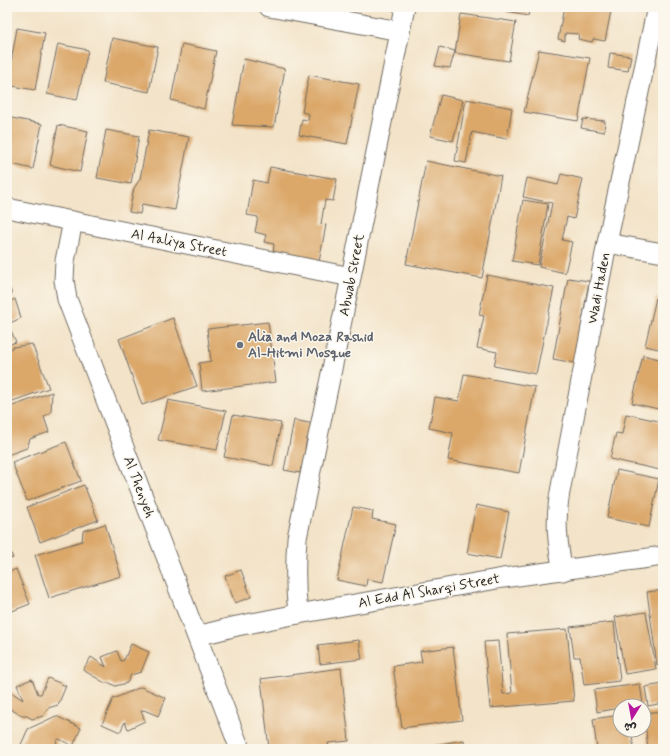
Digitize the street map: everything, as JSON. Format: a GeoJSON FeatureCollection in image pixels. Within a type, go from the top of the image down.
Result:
{"type":"FeatureCollection","features":[{"type":"Feature","properties":{"kind":"street"},"geometry":{"type":"LineString","coordinates":[[269,7],[400,31]]}},
{"type":"Feature","properties":{"kind":"street","name":"Abwab Street"},"geometry":{"type":"LineString","coordinates":[[298,614],[295,589],[297,538],[405,7]]}},
{"type":"Feature","properties":{"kind":"street","name":"Wadi Haden"},"geometry":{"type":"LineString","coordinates":[[563,570],[558,551],[556,531],[557,511],[607,242],[658,7]]}},
{"type":"Feature","properties":{"kind":"street","name":"Al Aaliya Street"},"geometry":{"type":"LineString","coordinates":[[7,208],[351,277]]}},
{"type":"Feature","properties":{"kind":"street","name":"Al Thenyeh"},"geometry":{"type":"LineString","coordinates":[[73,221],[65,261],[64,280],[67,299],[240,749]]}},
{"type":"Feature","properties":{"kind":"street"},"geometry":{"type":"LineString","coordinates":[[607,242],[663,253]]}},
{"type":"Feature","properties":{"kind":"street","name":"Al Edd Al Sharqi Street"},"geometry":{"type":"LineString","coordinates":[[197,636],[237,626],[298,614],[503,578],[663,556]]}},
{"type":"Feature","properties":{"kind":"building"},"geometry":{"type":"Polygon","coordinates":[[[506,7],[530,7],[528,16],[506,12],[506,7]]]}},
{"type":"Feature","properties":{"kind":"building"},"geometry":{"type":"Polygon","coordinates":[[[564,7],[616,7],[611,11],[605,41],[593,39],[592,42],[578,39],[579,34],[565,33],[565,41],[558,39],[564,7]]]}},
{"type":"Feature","properties":{"kind":"building"},"geometry":{"type":"Polygon","coordinates":[[[461,14],[516,22],[509,61],[455,53],[461,14]]]}},
{"type":"Feature","properties":{"kind":"building"},"geometry":{"type":"Polygon","coordinates":[[[17,28],[45,33],[35,90],[7,85],[17,28]]]}},
{"type":"Feature","properties":{"kind":"building"},"geometry":{"type":"Polygon","coordinates":[[[112,38],[158,47],[149,92],[103,83],[112,38]]]}},
{"type":"Feature","properties":{"kind":"building"},"geometry":{"type":"Polygon","coordinates":[[[58,44],[88,50],[77,100],[47,94],[58,44]]]}},
{"type":"Feature","properties":{"kind":"building"},"geometry":{"type":"Polygon","coordinates":[[[182,44],[216,51],[204,109],[171,100],[182,44]]]}},
{"type":"Feature","properties":{"kind":"building"},"geometry":{"type":"Polygon","coordinates":[[[440,47],[455,51],[450,68],[435,66],[440,47]]]}},
{"type":"Feature","properties":{"kind":"building"},"geometry":{"type":"Polygon","coordinates":[[[539,50],[590,58],[578,121],[524,112],[539,50]]]}},
{"type":"Feature","properties":{"kind":"building"},"geometry":{"type":"Polygon","coordinates":[[[610,53],[631,56],[628,71],[608,68],[610,53]]]}},
{"type":"Feature","properties":{"kind":"building"},"geometry":{"type":"Polygon","coordinates":[[[244,59],[285,69],[274,127],[232,125],[244,59]]]}},
{"type":"Feature","properties":{"kind":"building"},"geometry":{"type":"Polygon","coordinates":[[[309,75],[359,84],[347,144],[299,135],[302,119],[308,120],[309,114],[302,112],[309,75]]]}},
{"type":"Feature","properties":{"kind":"building"},"geometry":{"type":"Polygon","coordinates":[[[441,95],[463,100],[453,141],[430,136],[441,95]]]}},
{"type":"Feature","properties":{"kind":"building"},"geometry":{"type":"Polygon","coordinates":[[[466,99],[512,108],[507,139],[472,132],[466,163],[455,161],[466,99]]]}},
{"type":"Feature","properties":{"kind":"building"},"geometry":{"type":"Polygon","coordinates":[[[7,117],[42,124],[33,169],[7,163],[7,117]]]}},
{"type":"Feature","properties":{"kind":"building"},"geometry":{"type":"Polygon","coordinates":[[[583,119],[605,121],[604,132],[581,128],[583,119]]]}},
{"type":"Feature","properties":{"kind":"building"},"geometry":{"type":"Polygon","coordinates":[[[58,125],[88,131],[80,172],[50,165],[58,125]]]}},
{"type":"Feature","properties":{"kind":"building"},"geometry":{"type":"Polygon","coordinates":[[[106,130],[139,136],[131,184],[97,178],[106,130]]]}},
{"type":"Feature","properties":{"kind":"building"},"geometry":{"type":"Polygon","coordinates":[[[149,130],[189,137],[175,210],[142,204],[140,214],[129,212],[134,188],[140,179],[149,130]]]}},
{"type":"Feature","properties":{"kind":"building"},"geometry":{"type":"Polygon","coordinates":[[[426,161],[501,176],[482,278],[406,264],[426,161]]]}},
{"type":"Feature","properties":{"kind":"building"},"geometry":{"type":"Polygon","coordinates":[[[270,167],[337,179],[333,201],[325,200],[321,224],[326,225],[319,262],[273,254],[274,244],[264,242],[266,235],[255,232],[258,217],[247,215],[253,180],[267,183],[270,167]]]}},
{"type":"Feature","properties":{"kind":"building"},"geometry":{"type":"Polygon","coordinates":[[[561,174],[583,179],[574,219],[567,217],[562,240],[572,242],[565,273],[539,267],[552,203],[523,197],[527,178],[558,185],[561,174]]]}},
{"type":"Feature","properties":{"kind":"building"},"geometry":{"type":"Polygon","coordinates":[[[523,200],[548,204],[538,265],[512,261],[523,200]]]}},
{"type":"Feature","properties":{"kind":"building"},"geometry":{"type":"Polygon","coordinates":[[[487,275],[554,288],[536,374],[494,366],[497,352],[477,348],[484,316],[479,315],[487,275]]]}},
{"type":"Feature","properties":{"kind":"building"},"geometry":{"type":"Polygon","coordinates":[[[568,278],[589,281],[575,363],[553,359],[568,278]]]}},
{"type":"Feature","properties":{"kind":"building"},"geometry":{"type":"Polygon","coordinates":[[[7,281],[12,294],[7,296],[7,281]]]}},
{"type":"Feature","properties":{"kind":"building"},"geometry":{"type":"Polygon","coordinates":[[[656,298],[663,299],[663,350],[645,346],[656,298]]]}},
{"type":"Feature","properties":{"kind":"building"},"geometry":{"type":"Polygon","coordinates":[[[15,299],[21,318],[8,324],[16,342],[7,345],[7,303],[15,299]]]}},
{"type":"Feature","properties":{"kind":"building"},"geometry":{"type":"Polygon","coordinates":[[[173,318],[197,386],[142,405],[119,339],[173,318]]]}},
{"type":"Feature","properties":{"kind":"building","name":"Alia and Moza Rashid Al-Hitmi Mosque"},"geometry":{"type":"Polygon","coordinates":[[[268,322],[276,382],[202,391],[199,363],[211,361],[207,329],[268,322]]]}},
{"type":"Feature","properties":{"kind":"building"},"geometry":{"type":"Polygon","coordinates":[[[32,344],[49,388],[7,403],[7,351],[13,347],[32,344]]]}},
{"type":"Feature","properties":{"kind":"building"},"geometry":{"type":"Polygon","coordinates":[[[643,355],[663,360],[663,410],[632,403],[643,355]]]}},
{"type":"Feature","properties":{"kind":"building"},"geometry":{"type":"Polygon","coordinates":[[[464,374],[535,387],[519,473],[448,460],[453,433],[429,428],[435,397],[459,401],[464,374]]]}},
{"type":"Feature","properties":{"kind":"building"},"geometry":{"type":"Polygon","coordinates":[[[52,392],[51,412],[44,417],[49,432],[30,439],[27,448],[7,455],[7,408],[52,392]]]}},
{"type":"Feature","properties":{"kind":"building"},"geometry":{"type":"Polygon","coordinates":[[[168,400],[226,411],[217,450],[158,440],[168,400]]]}},
{"type":"Feature","properties":{"kind":"building"},"geometry":{"type":"Polygon","coordinates":[[[626,414],[663,422],[663,458],[660,470],[610,459],[616,433],[622,434],[626,414]]]}},
{"type":"Feature","properties":{"kind":"building"},"geometry":{"type":"Polygon","coordinates":[[[233,415],[281,423],[273,466],[224,457],[233,415]]]}},
{"type":"Feature","properties":{"kind":"building"},"geometry":{"type":"Polygon","coordinates":[[[294,420],[319,425],[316,440],[307,438],[305,449],[314,451],[311,469],[301,467],[300,473],[284,470],[294,420]]]}},
{"type":"Feature","properties":{"kind":"building"},"geometry":{"type":"Polygon","coordinates":[[[66,442],[81,481],[27,501],[12,462],[66,442]]]}},
{"type":"Feature","properties":{"kind":"building"},"geometry":{"type":"Polygon","coordinates":[[[617,470],[659,479],[649,527],[607,518],[617,470]]]}},
{"type":"Feature","properties":{"kind":"building"},"geometry":{"type":"Polygon","coordinates":[[[84,485],[98,520],[40,542],[27,507],[84,485]]]}},
{"type":"Feature","properties":{"kind":"building"},"geometry":{"type":"Polygon","coordinates":[[[476,505],[509,512],[500,559],[467,553],[476,505]]]}},
{"type":"Feature","properties":{"kind":"building"},"geometry":{"type":"Polygon","coordinates":[[[353,507],[373,511],[372,519],[396,524],[383,582],[367,579],[366,586],[337,580],[353,507]]]}},
{"type":"Feature","properties":{"kind":"building"},"geometry":{"type":"Polygon","coordinates":[[[105,524],[121,576],[49,598],[35,555],[82,541],[83,531],[105,524]]]}},
{"type":"Feature","properties":{"kind":"building"},"geometry":{"type":"Polygon","coordinates":[[[7,544],[13,558],[7,560],[7,544]]]}},
{"type":"Feature","properties":{"kind":"building"},"geometry":{"type":"Polygon","coordinates":[[[16,569],[30,604],[7,613],[7,573],[16,569]]]}},
{"type":"Feature","properties":{"kind":"building"},"geometry":{"type":"Polygon","coordinates":[[[241,570],[251,597],[235,603],[225,576],[241,570]]]}},
{"type":"Feature","properties":{"kind":"building"},"geometry":{"type":"Polygon","coordinates":[[[663,590],[663,665],[657,665],[647,592],[663,590]]]}},
{"type":"Feature","properties":{"kind":"building"},"geometry":{"type":"Polygon","coordinates":[[[646,612],[656,669],[625,674],[615,617],[646,612]]]}},
{"type":"Feature","properties":{"kind":"building"},"geometry":{"type":"Polygon","coordinates":[[[614,622],[620,681],[584,685],[580,657],[574,657],[570,627],[614,622]]]}},
{"type":"Feature","properties":{"kind":"building"},"geometry":{"type":"Polygon","coordinates":[[[567,629],[574,701],[490,708],[484,642],[498,641],[503,694],[512,693],[507,634],[567,629]]]}},
{"type":"Feature","properties":{"kind":"building"},"geometry":{"type":"Polygon","coordinates":[[[359,640],[362,659],[320,664],[318,645],[359,640]]]}},
{"type":"Feature","properties":{"kind":"building"},"geometry":{"type":"Polygon","coordinates":[[[131,644],[149,652],[141,672],[131,675],[127,683],[115,686],[110,683],[105,683],[83,670],[91,657],[106,667],[102,657],[117,651],[121,661],[124,660],[131,644]]]}},
{"type":"Feature","properties":{"kind":"building"},"geometry":{"type":"Polygon","coordinates":[[[453,647],[462,720],[402,728],[393,666],[422,662],[420,651],[453,647]]]}},
{"type":"Feature","properties":{"kind":"building"},"geometry":{"type":"Polygon","coordinates":[[[341,668],[349,741],[328,743],[329,749],[269,749],[261,679],[341,668]]]}},
{"type":"Feature","properties":{"kind":"building"},"geometry":{"type":"Polygon","coordinates":[[[48,678],[66,686],[58,705],[48,708],[43,716],[32,719],[27,716],[22,716],[7,707],[8,690],[23,700],[17,685],[32,679],[38,694],[41,694],[48,678]]]}},
{"type":"Feature","properties":{"kind":"building"},"geometry":{"type":"Polygon","coordinates":[[[640,684],[642,698],[612,698],[612,709],[597,712],[594,690],[640,684]]]}},
{"type":"Feature","properties":{"kind":"building"},"geometry":{"type":"Polygon","coordinates":[[[663,684],[663,703],[652,705],[652,698],[647,698],[645,687],[663,684]]]}},
{"type":"Feature","properties":{"kind":"building"},"geometry":{"type":"Polygon","coordinates":[[[141,687],[166,698],[158,716],[144,710],[141,711],[145,721],[128,729],[125,722],[120,732],[102,724],[113,699],[141,687]]]}},
{"type":"Feature","properties":{"kind":"building"},"geometry":{"type":"Polygon","coordinates":[[[663,711],[663,749],[648,749],[647,738],[652,738],[652,712],[663,711]]]}},
{"type":"Feature","properties":{"kind":"building"},"geometry":{"type":"Polygon","coordinates":[[[56,716],[81,728],[73,746],[59,739],[56,741],[59,749],[19,749],[28,729],[56,716]]]}},
{"type":"Feature","properties":{"kind":"building"},"geometry":{"type":"Polygon","coordinates":[[[612,716],[612,738],[632,738],[634,749],[597,749],[593,719],[612,716]]]}},
{"type":"Feature","properties":{"kind":"building"},"geometry":{"type":"Polygon","coordinates":[[[464,740],[465,749],[416,749],[416,748],[464,740]]]}},
{"type":"Feature","properties":{"kind":"place","name":"Alia and Moza Rashid Al-Hitmi Mosque"},"geometry":{"type":"Point","coordinates":[240,345]}}]}
